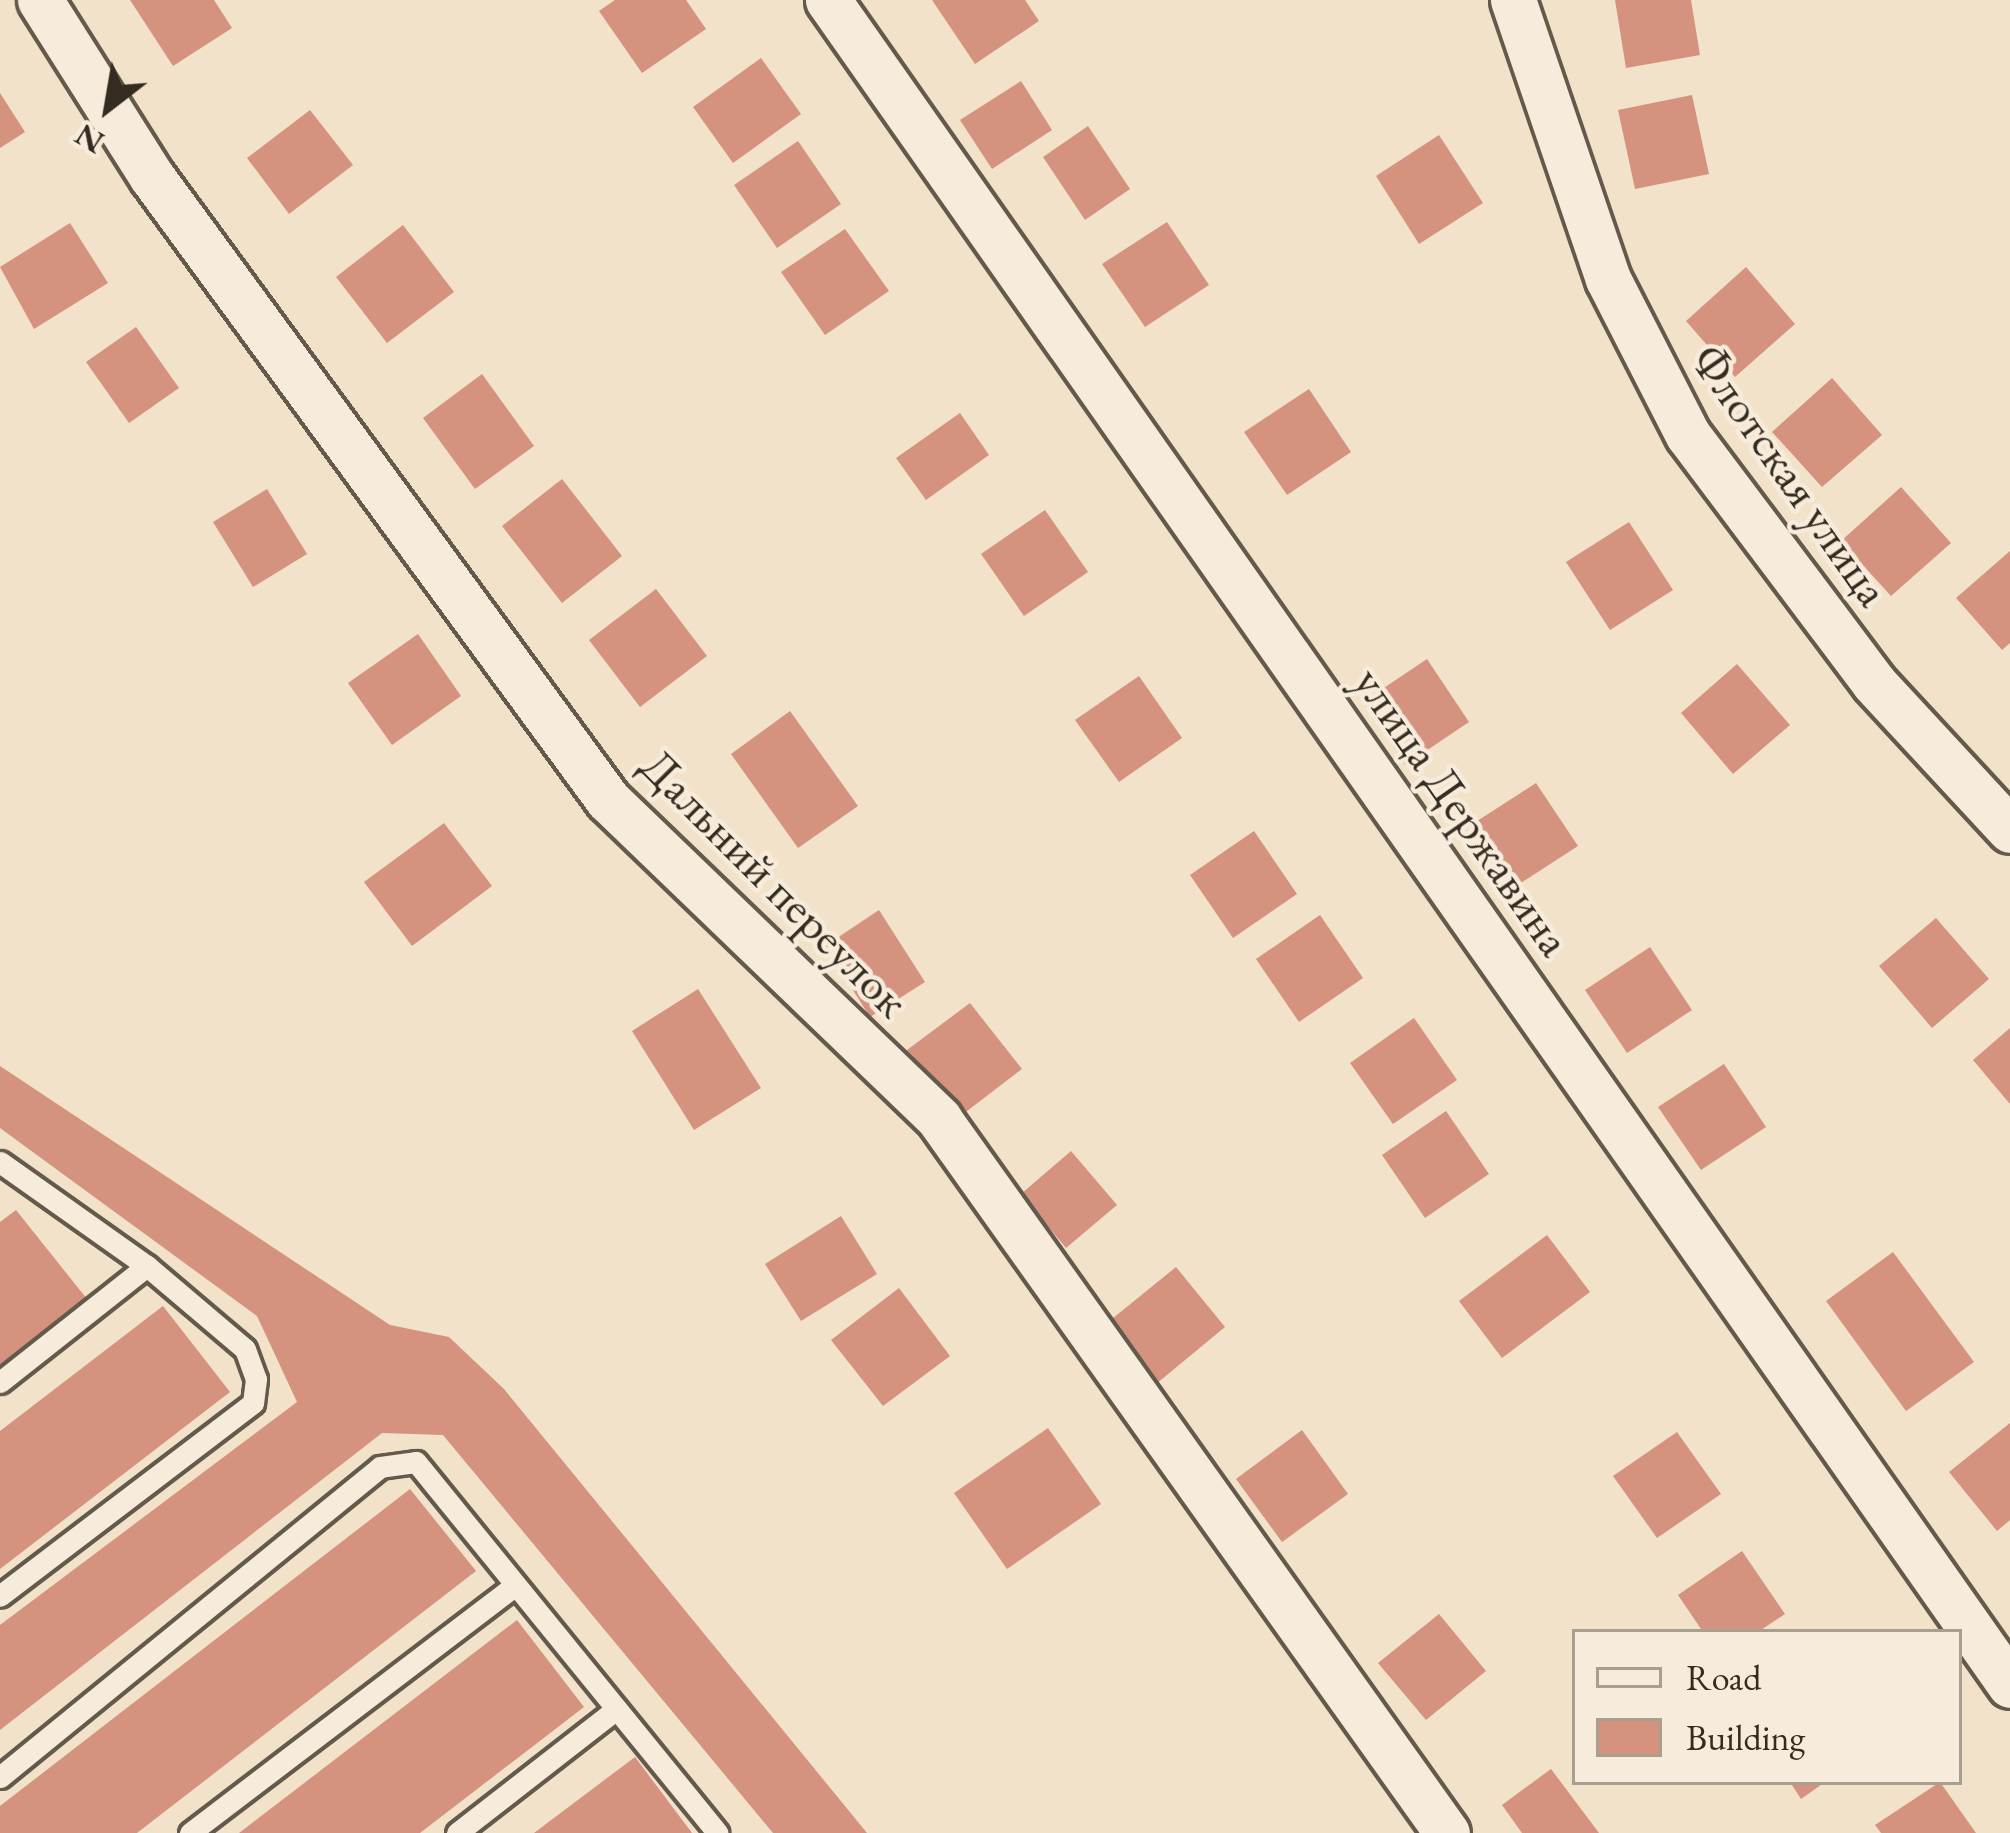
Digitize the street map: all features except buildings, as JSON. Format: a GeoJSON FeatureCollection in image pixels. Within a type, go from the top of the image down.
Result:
{"type":"FeatureCollection","features":[{"type":"Feature","properties":{"kind":"street","name":"Дальний переулок"},"geometry":{"type":"LineString","coordinates":[[40,0],[152,177],[608,800],[939,1119],[1447,1833]]}},
{"type":"Feature","properties":{"kind":"street","name":"улица Державина"},"geometry":{"type":"LineString","coordinates":[[828,0],[2010,1685]]}},
{"type":"Feature","properties":{"kind":"street","name":"Флотская улица"},"geometry":{"type":"LineString","coordinates":[[1513,0],[1608,279],[1636,347],[1688,435],[1874,683],[2010,830]]}},
{"type":"Feature","properties":{"kind":"lane"},"geometry":{"type":"LineString","coordinates":[[0,1596],[253,1403],[256,1379],[245,1349],[147,1266],[4,1171]]}},
{"type":"Feature","properties":{"kind":"lane"},"geometry":{"type":"LineString","coordinates":[[0,1382],[147,1266]]}},
{"type":"Feature","properties":{"kind":"lane"},"geometry":{"type":"LineString","coordinates":[[0,1777],[380,1467],[416,1462],[717,1833]]}},
{"type":"Feature","properties":{"kind":"lane"},"geometry":{"type":"LineString","coordinates":[[190,1833],[515,1585]]}},
{"type":"Feature","properties":{"kind":"lane"},"geometry":{"type":"LineString","coordinates":[[458,1833],[616,1709]]}}]}
